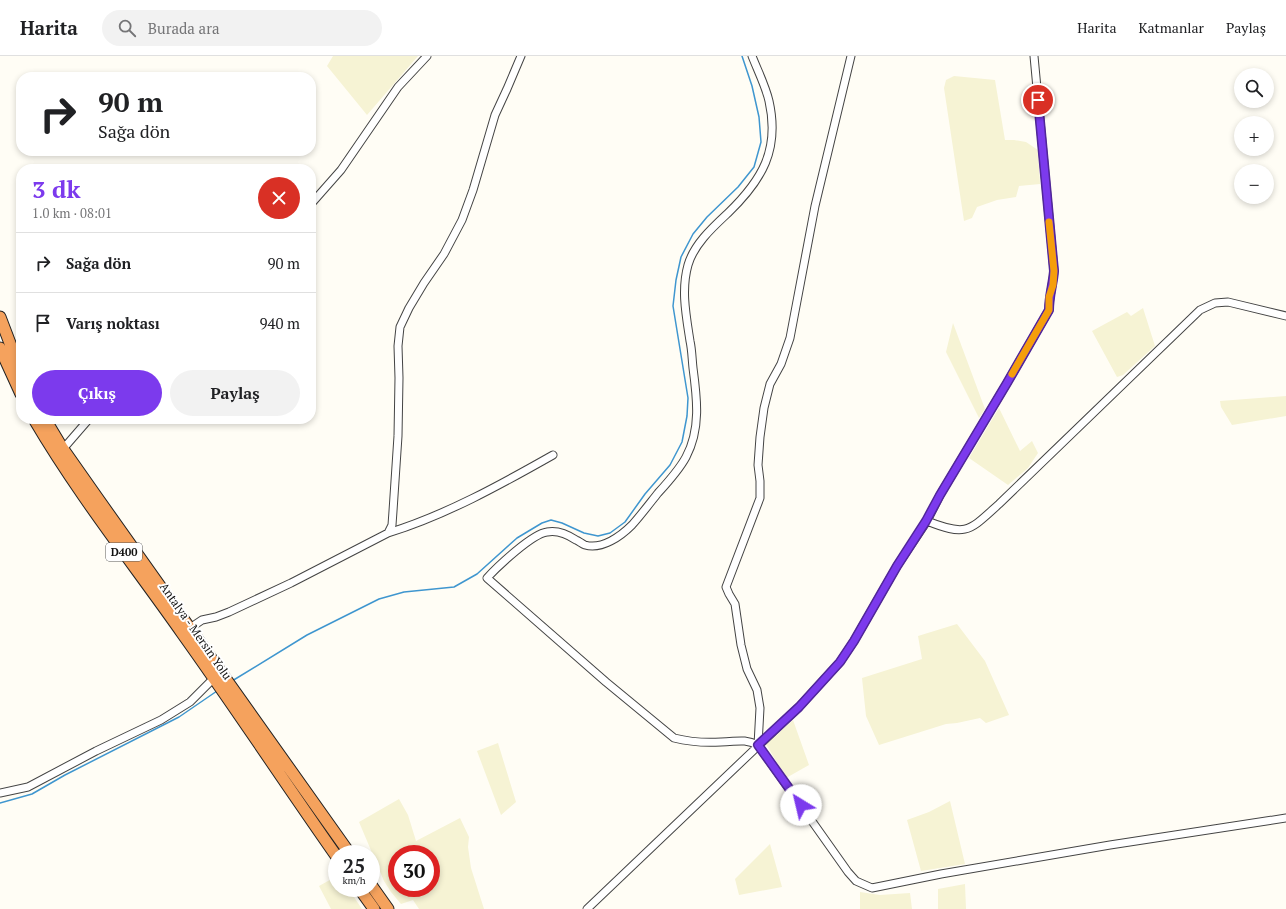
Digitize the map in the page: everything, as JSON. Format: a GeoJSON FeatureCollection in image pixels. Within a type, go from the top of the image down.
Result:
{"type":"FeatureCollection","features":[{"type":"Feature","properties":{"kind":"highway"},"geometry":{"type":"LineString","coordinates":[[0,317],[16,359]]}},
{"type":"Feature","properties":{"kind":"highway"},"geometry":{"type":"LineString","coordinates":[[0,348],[16,383]]}},
{"type":"Feature","properties":{"kind":"highway","name":"Antalya - Mersin Yolu"},"geometry":{"type":"LineString","coordinates":[[37,424],[88,503],[343,845]]}},
{"type":"Feature","properties":{"kind":"highway","name":"Antalya - Mersin Yolu"},"geometry":{"type":"LineString","coordinates":[[48,424],[63,449],[190,628],[218,679]]}},
{"type":"Feature","properties":{"kind":"highway","name":"Antalya - Mersin Yolu"},"geometry":{"type":"LineString","coordinates":[[232,697],[329,845]]}},
{"type":"Feature","properties":{"kind":"highway"},"geometry":{"type":"LineString","coordinates":[[365,897],[374,909]]}},
{"type":"Feature","properties":{"kind":"highway"},"geometry":{"type":"LineString","coordinates":[[380,897],[388,909]]}},
{"type":"Feature","properties":{"kind":"street"},"geometry":{"type":"LineString","coordinates":[[316,198],[341,170],[398,86],[427,56]]}},
{"type":"Feature","properties":{"kind":"street"},"geometry":{"type":"LineString","coordinates":[[388,533],[392,525],[398,436],[398,346],[400,327],[409,308],[444,254],[462,220],[473,190],[495,115],[508,89],[521,56]]}},
{"type":"Feature","properties":{"kind":"street"},"geometry":{"type":"LineString","coordinates":[[752,56],[769,100],[773,131],[769,153],[763,170],[753,186],[716,224],[694,252],[688,265],[684,286],[685,309],[698,400],[697,422],[686,458],[633,524],[620,535],[596,546],[585,545],[570,536],[556,531],[545,532],[535,536],[502,562],[487,578],[606,682],[674,738],[688,742],[748,740],[758,745],[848,872],[856,881],[872,888],[941,874],[1110,845],[1286,818]]}},
{"type":"Feature","properties":{"kind":"street"},"geometry":{"type":"LineString","coordinates":[[758,745],[760,708],[757,690],[748,669],[741,645],[735,604],[726,587],[760,498],[758,465],[764,408],[770,384],[781,364],[790,338],[815,206],[851,56]]}},
{"type":"Feature","properties":{"kind":"street"},"geometry":{"type":"LineString","coordinates":[[588,909],[799,707],[840,662],[854,641],[897,566],[926,521],[1049,310],[1049,297],[1053,285],[1054,271],[1034,56]]}},
{"type":"Feature","properties":{"kind":"street"},"geometry":{"type":"LineString","coordinates":[[926,521],[956,530],[964,530],[974,526],[1020,484],[1200,310],[1215,303],[1228,302],[1286,316]]}},
{"type":"Feature","properties":{"kind":"street"},"geometry":{"type":"LineString","coordinates":[[63,449],[85,424]]}},
{"type":"Feature","properties":{"kind":"street"},"geometry":{"type":"LineString","coordinates":[[190,628],[202,620],[229,612],[291,583],[388,533],[450,510],[553,455]]}},
{"type":"Feature","properties":{"kind":"street"},"geometry":{"type":"LineString","coordinates":[[0,793],[28,787],[96,750],[161,720],[190,702],[218,679]]}},
{"type":"Feature","properties":{"kind":"shaded area"},"geometry":{"type":"Polygon","coordinates":[[[333,56],[418,56],[367,115],[327,66],[333,56]]]}},
{"type":"Feature","properties":{"kind":"shaded area"},"geometry":{"type":"Polygon","coordinates":[[[954,76],[995,80],[1005,140],[1026,142],[1038,150],[1040,184],[1019,186],[1016,197],[997,200],[977,207],[972,218],[964,221],[944,88],[946,80],[954,76]]]}},
{"type":"Feature","properties":{"kind":"shaded area"},"geometry":{"type":"Polygon","coordinates":[[[1143,308],[1155,346],[1123,375],[1117,377],[1092,331],[1127,312],[1131,316],[1143,308]]]}},
{"type":"Feature","properties":{"kind":"shaded area"},"geometry":{"type":"Polygon","coordinates":[[[953,323],[985,409],[979,418],[946,352],[953,323]]]}},
{"type":"Feature","properties":{"kind":"shaded area"},"geometry":{"type":"Polygon","coordinates":[[[1286,396],[1286,416],[1232,425],[1221,407],[1220,401],[1286,396]]]}},
{"type":"Feature","properties":{"kind":"shaded area"},"geometry":{"type":"Polygon","coordinates":[[[999,408],[1020,451],[1032,441],[1038,453],[1028,468],[1008,485],[969,458],[999,408]]]}},
{"type":"Feature","properties":{"kind":"shaded area"},"geometry":{"type":"Polygon","coordinates":[[[957,624],[985,661],[1009,715],[986,723],[980,718],[946,724],[879,745],[866,716],[862,678],[922,659],[918,636],[957,624]]]}},
{"type":"Feature","properties":{"kind":"shaded area"},"geometry":{"type":"Polygon","coordinates":[[[793,720],[809,765],[786,778],[766,744],[793,720]]]}},
{"type":"Feature","properties":{"kind":"shaded area"},"geometry":{"type":"Polygon","coordinates":[[[498,743],[516,802],[501,815],[477,751],[498,743]]]}},
{"type":"Feature","properties":{"kind":"shaded area"},"geometry":{"type":"Polygon","coordinates":[[[399,799],[408,815],[416,841],[460,818],[469,837],[468,847],[471,868],[484,909],[419,909],[413,900],[401,904],[395,897],[440,897],[440,845],[388,845],[388,887],[380,872],[380,845],[369,845],[359,822],[399,799]]]}},
{"type":"Feature","properties":{"kind":"shaded area"},"geometry":{"type":"Polygon","coordinates":[[[950,801],[965,864],[921,871],[907,820],[929,812],[950,801]]]}},
{"type":"Feature","properties":{"kind":"shaded area"},"geometry":{"type":"Polygon","coordinates":[[[770,844],[782,887],[739,895],[735,879],[770,844]]]}},
{"type":"Feature","properties":{"kind":"shaded area"},"geometry":{"type":"Polygon","coordinates":[[[328,881],[328,897],[354,897],[362,909],[331,909],[319,886],[328,881]]]}},
{"type":"Feature","properties":{"kind":"shaded area"},"geometry":{"type":"Polygon","coordinates":[[[965,884],[966,909],[938,909],[938,889],[965,884]]]}},
{"type":"Feature","properties":{"kind":"shaded area"},"geometry":{"type":"Polygon","coordinates":[[[860,892],[880,895],[910,893],[912,909],[860,909],[860,892]]]}},
{"type":"Feature","properties":{"kind":"waterway"},"geometry":{"type":"LineString","coordinates":[[232,681],[307,635],[379,599],[404,592],[454,587],[477,574],[517,538],[542,523],[551,520],[562,523],[584,533],[598,536],[610,533],[625,522],[645,494],[670,465],[682,442],[687,416],[688,398],[673,306],[676,280],[681,257],[693,234],[707,217],[738,187],[754,167],[761,142],[759,117],[752,86],[742,56]]}},
{"type":"Feature","properties":{"kind":"waterway"},"geometry":{"type":"LineString","coordinates":[[0,803],[32,794],[65,775],[179,717],[217,691]]}},
{"type":"Feature","properties":{"kind":"slow traffic"},"geometry":{"type":"LineString","coordinates":[[1012,374],[1049,310],[1049,297],[1053,285],[1054,271],[1049,222]]}},
{"type":"Feature","properties":{"kind":"route"},"geometry":{"type":"LineString","coordinates":[[801,805],[758,745],[799,707],[840,662],[854,641],[897,566],[926,521],[1049,310],[1049,297],[1053,285],[1054,271],[1038,100]]}}]}
